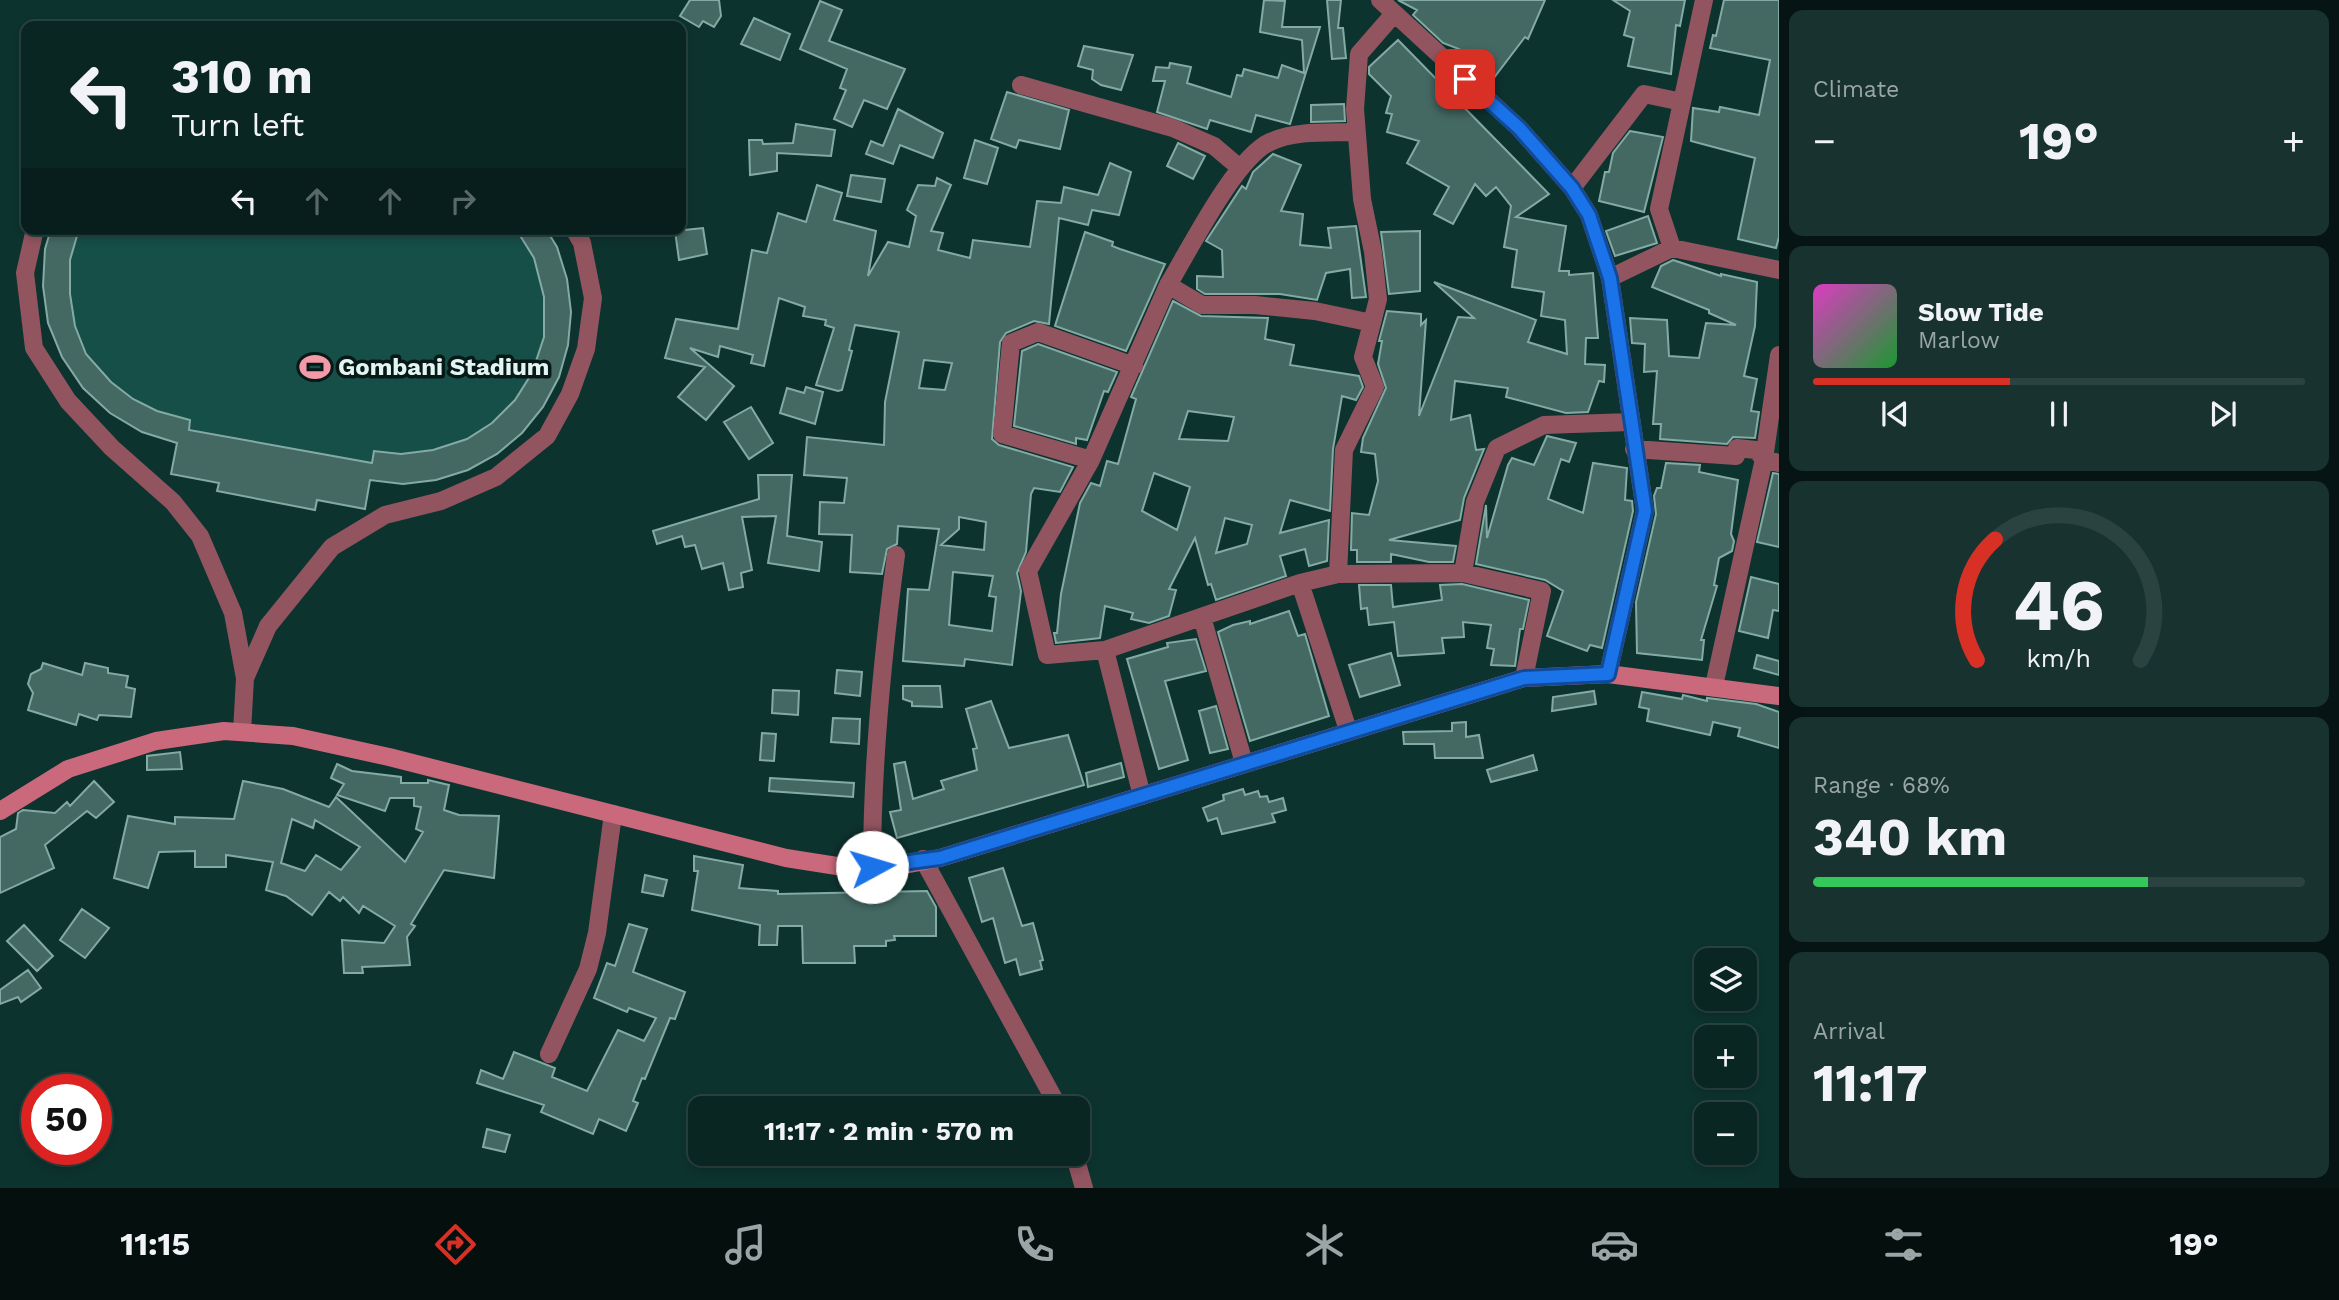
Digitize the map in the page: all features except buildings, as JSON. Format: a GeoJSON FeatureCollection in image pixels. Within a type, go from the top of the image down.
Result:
{"type":"FeatureCollection","features":[{"type":"Feature","properties":{"kind":"main road"},"geometry":{"type":"LineString","coordinates":[[0,811],[68,769],[143,745],[224,731],[242,732],[293,736],[390,757],[786,858],[856,869],[899,866],[923,859],[940,858],[1348,730],[1524,678],[1608,674],[1779,696]]}},
{"type":"Feature","properties":{"kind":"street"},"geometry":{"type":"LineString","coordinates":[[1380,0],[1393,15],[1519,128],[1572,188],[1589,215],[1610,278],[1645,511],[1608,674]]}},
{"type":"Feature","properties":{"kind":"street"},"geometry":{"type":"LineString","coordinates":[[1672,248],[1659,209],[1704,0]]}},
{"type":"Feature","properties":{"kind":"street"},"geometry":{"type":"LineString","coordinates":[[1338,574],[1344,450],[1375,387],[1363,357],[1378,299],[1356,132],[1359,54],[1393,15]]}},
{"type":"Feature","properties":{"kind":"street"},"geometry":{"type":"LineString","coordinates":[[1021,85],[1173,128],[1214,146],[1240,168]]}},
{"type":"Feature","properties":{"kind":"street"},"geometry":{"type":"LineString","coordinates":[[1572,188],[1644,94],[1682,102]]}},
{"type":"Feature","properties":{"kind":"street"},"geometry":{"type":"LineString","coordinates":[[1356,132],[1301,134],[1269,142],[1240,168],[1168,285],[1091,460],[1028,571],[1047,655],[1105,650],[1300,583],[1338,574],[1463,573],[1542,591],[1524,678]]}},
{"type":"Feature","properties":{"kind":"street"},"geometry":{"type":"LineString","coordinates":[[34,235],[25,273],[34,348],[68,401],[113,448],[173,502],[200,536],[233,613],[245,678],[242,732]]}},
{"type":"Feature","properties":{"kind":"street"},"geometry":{"type":"LineString","coordinates":[[245,678],[268,626],[332,547],[385,515],[441,500],[496,477],[547,436],[570,394],[586,349],[593,298],[582,243],[577,235]]}},
{"type":"Feature","properties":{"kind":"street"},"geometry":{"type":"LineString","coordinates":[[1610,278],[1672,248],[1779,270]]}},
{"type":"Feature","properties":{"kind":"street"},"geometry":{"type":"LineString","coordinates":[[1168,285],[1202,305],[1255,305],[1315,311],[1372,323]]}},
{"type":"Feature","properties":{"kind":"street"},"geometry":{"type":"LineString","coordinates":[[1091,460],[1002,434],[1012,343],[1038,332],[1134,366]]}},
{"type":"Feature","properties":{"kind":"street"},"geometry":{"type":"LineString","coordinates":[[1714,686],[1772,461],[1779,355]]}},
{"type":"Feature","properties":{"kind":"street"},"geometry":{"type":"LineString","coordinates":[[1463,573],[1475,502],[1497,448],[1544,425],[1630,422]]}},
{"type":"Feature","properties":{"kind":"street"},"geometry":{"type":"LineString","coordinates":[[1634,449],[1736,456],[1737,448],[1756,450],[1772,461]]}},
{"type":"Feature","properties":{"kind":"street"},"geometry":{"type":"LineString","coordinates":[[872,867],[872,779],[878,689],[896,555]]}},
{"type":"Feature","properties":{"kind":"street"},"geometry":{"type":"LineString","coordinates":[[1300,583],[1348,730]]}},
{"type":"Feature","properties":{"kind":"street"},"geometry":{"type":"LineString","coordinates":[[1202,617],[1244,763]]}},
{"type":"Feature","properties":{"kind":"street"},"geometry":{"type":"LineString","coordinates":[[1105,650],[1142,796]]}},
{"type":"Feature","properties":{"kind":"street"},"geometry":{"type":"LineString","coordinates":[[549,1054],[588,969],[597,933],[613,814]]}},
{"type":"Feature","properties":{"kind":"street"},"geometry":{"type":"LineString","coordinates":[[923,859],[1052,1096]]}},
{"type":"Feature","properties":{"kind":"street"},"geometry":{"type":"LineString","coordinates":[[1078,1166],[1084,1188]]}},
{"type":"Feature","properties":{"kind":"green space","name":"Gombani Stadium"},"geometry":{"type":"Polygon","coordinates":[[[50,235],[550,235],[557,247],[560,346],[558,380],[550,397],[535,417],[501,450],[462,471],[440,477],[418,481],[370,480],[365,509],[318,500],[315,510],[217,491],[218,483],[171,474],[177,443],[116,418],[90,394],[74,374],[61,352],[46,305],[45,254],[50,235]]]}},
{"type":"Feature","properties":{"kind":"place","name":"Gombani Stadium"},"geometry":{"type":"Point","coordinates":[315,367]}},
{"type":"Feature","properties":{"kind":"route"},"geometry":{"type":"LineString","coordinates":[[872,867],[899,866],[923,859],[940,858],[1524,678],[1608,674],[1645,511],[1610,278],[1589,215],[1572,188],[1519,128],[1465,79]]}}]}
